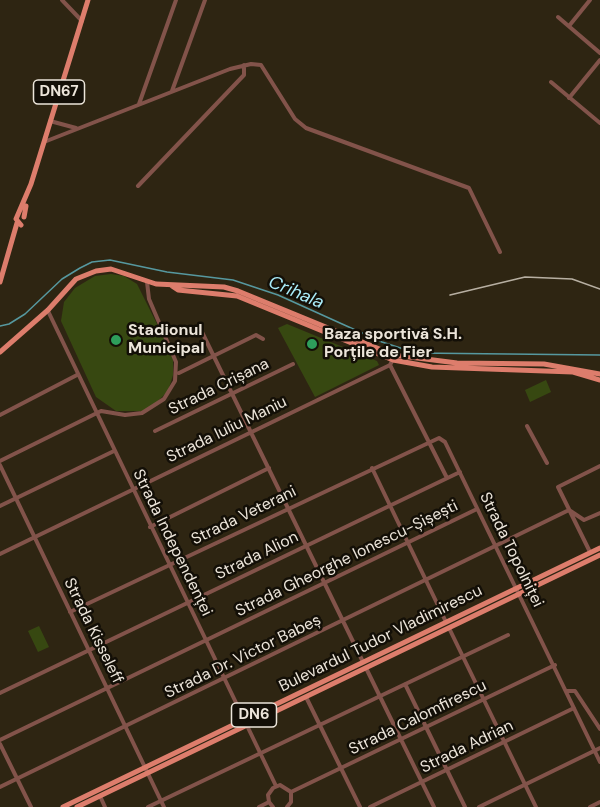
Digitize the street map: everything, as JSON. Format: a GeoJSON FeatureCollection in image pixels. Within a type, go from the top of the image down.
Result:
{"type":"FeatureCollection","features":[{"type":"Feature","properties":{"kind":"main road","name":"DN67"},"geometry":{"type":"LineString","coordinates":[[0,282],[19,224],[25,222],[21,216],[88,0]]}},
{"type":"Feature","properties":{"kind":"main road"},"geometry":{"type":"LineString","coordinates":[[0,352],[48,310],[76,279],[96,271],[118,270],[147,282],[172,286],[224,287],[238,291],[392,360],[432,367],[547,364],[600,374]]}},
{"type":"Feature","properties":{"kind":"main road"},"geometry":{"type":"LineString","coordinates":[[0,346],[10,343]]}},
{"type":"Feature","properties":{"kind":"main road"},"geometry":{"type":"LineString","coordinates":[[486,366],[573,372],[600,380]]}},
{"type":"Feature","properties":{"kind":"main road","name":"DN6"},"geometry":{"type":"LineString","coordinates":[[518,591],[600,548]]}},
{"type":"Feature","properties":{"kind":"main road","name":"DN6"},"geometry":{"type":"LineString","coordinates":[[518,591],[600,555]]}},
{"type":"Feature","properties":{"kind":"main road","name":"Bulevardul Tudor Vladimirescu"},"geometry":{"type":"LineString","coordinates":[[63,807],[246,723],[518,591]]}},
{"type":"Feature","properties":{"kind":"main road","name":"Bulevardul Tudor Vladimirescu"},"geometry":{"type":"LineString","coordinates":[[246,723],[306,697],[365,665]]}},
{"type":"Feature","properties":{"kind":"main road","name":"Bulevardul Tudor Vladimirescu"},"geometry":{"type":"LineString","coordinates":[[77,807],[146,770]]}},
{"type":"Feature","properties":{"kind":"street"},"geometry":{"type":"LineString","coordinates":[[62,0],[82,21]]}},
{"type":"Feature","properties":{"kind":"street"},"geometry":{"type":"LineString","coordinates":[[139,104],[176,0]]}},
{"type":"Feature","properties":{"kind":"street"},"geometry":{"type":"LineString","coordinates":[[172,92],[205,0]]}},
{"type":"Feature","properties":{"kind":"street"},"geometry":{"type":"LineString","coordinates":[[568,26],[590,0]]}},
{"type":"Feature","properties":{"kind":"street"},"geometry":{"type":"LineString","coordinates":[[558,17],[600,53]]}},
{"type":"Feature","properties":{"kind":"street"},"geometry":{"type":"LineString","coordinates":[[569,98],[600,60]]}},
{"type":"Feature","properties":{"kind":"street"},"geometry":{"type":"LineString","coordinates":[[138,186],[244,75],[244,65]]}},
{"type":"Feature","properties":{"kind":"street"},"geometry":{"type":"LineString","coordinates":[[43,142],[244,65],[264,67],[295,119],[306,128],[469,188],[500,252]]}},
{"type":"Feature","properties":{"kind":"street"},"geometry":{"type":"LineString","coordinates":[[551,82],[600,123]]}},
{"type":"Feature","properties":{"kind":"street"},"geometry":{"type":"LineString","coordinates":[[50,121],[77,129]]}},
{"type":"Feature","properties":{"kind":"street"},"geometry":{"type":"LineString","coordinates":[[0,461],[95,413],[105,410],[125,415],[142,413],[164,399],[175,381],[176,362],[149,299],[147,282]]}},
{"type":"Feature","properties":{"kind":"street","name":"Strada Independenței"},"geometry":{"type":"LineString","coordinates":[[48,310],[95,413],[276,786]]}},
{"type":"Feature","properties":{"kind":"street"},"geometry":{"type":"LineString","coordinates":[[199,326],[434,807]]}},
{"type":"Feature","properties":{"kind":"street"},"geometry":{"type":"LineString","coordinates":[[179,373],[256,335],[263,339]]}},
{"type":"Feature","properties":{"kind":"street"},"geometry":{"type":"LineString","coordinates":[[392,360],[447,478]]}},
{"type":"Feature","properties":{"kind":"street","name":"Strada Iuliu Maniu"},"geometry":{"type":"LineString","coordinates":[[0,554],[251,432],[392,360]]}},
{"type":"Feature","properties":{"kind":"street","name":"Strada Crișana"},"geometry":{"type":"LineString","coordinates":[[155,431],[293,364]]}},
{"type":"Feature","properties":{"kind":"street"},"geometry":{"type":"LineString","coordinates":[[0,415],[77,375]]}},
{"type":"Feature","properties":{"kind":"street"},"geometry":{"type":"LineString","coordinates":[[528,426],[547,463]]}},
{"type":"Feature","properties":{"kind":"street","name":"Strada Topolniței"},"geometry":{"type":"LineString","coordinates":[[429,441],[442,439],[460,472],[600,762]]}},
{"type":"Feature","properties":{"kind":"street","name":"Strada Veterani"},"geometry":{"type":"LineString","coordinates":[[70,612],[429,441]]}},
{"type":"Feature","properties":{"kind":"street"},"geometry":{"type":"LineString","coordinates":[[0,506],[114,451]]}},
{"type":"Feature","properties":{"kind":"street","name":"Strada Kisseleff"},"geometry":{"type":"LineString","coordinates":[[0,465],[164,807]]}},
{"type":"Feature","properties":{"kind":"street"},"geometry":{"type":"LineString","coordinates":[[590,552],[558,487],[600,466]]}},
{"type":"Feature","properties":{"kind":"street"},"geometry":{"type":"LineString","coordinates":[[150,527],[269,468]]}},
{"type":"Feature","properties":{"kind":"street"},"geometry":{"type":"LineString","coordinates":[[372,468],[536,807]]}},
{"type":"Feature","properties":{"kind":"street","name":"Strada Alion"},"geometry":{"type":"LineString","coordinates":[[0,693],[460,472]]}},
{"type":"Feature","properties":{"kind":"street","name":"Strada Gheorghe Ionescu-Șișești"},"geometry":{"type":"LineString","coordinates":[[0,742],[477,509]]}},
{"type":"Feature","properties":{"kind":"street"},"geometry":{"type":"LineString","coordinates":[[569,510],[584,520],[600,513]]}},
{"type":"Feature","properties":{"kind":"street","name":"Strada Dr. Victor Babeș"},"geometry":{"type":"LineString","coordinates":[[0,787],[344,622],[569,510]]}},
{"type":"Feature","properties":{"kind":"street"},"geometry":{"type":"LineString","coordinates":[[148,807],[508,635]]}},
{"type":"Feature","properties":{"kind":"street","name":"Strada Calomfirescu"},"geometry":{"type":"LineString","coordinates":[[291,792],[555,665]]}},
{"type":"Feature","properties":{"kind":"street"},"geometry":{"type":"LineString","coordinates":[[405,684],[465,807]]}},
{"type":"Feature","properties":{"kind":"street"},"geometry":{"type":"LineString","coordinates":[[567,691],[575,691],[600,729]]}},
{"type":"Feature","properties":{"kind":"street"},"geometry":{"type":"LineString","coordinates":[[306,697],[360,807]]}},
{"type":"Feature","properties":{"kind":"street","name":"Strada Adrian"},"geometry":{"type":"LineString","coordinates":[[370,807],[574,708]]}},
{"type":"Feature","properties":{"kind":"street"},"geometry":{"type":"LineString","coordinates":[[0,742],[31,807]]}},
{"type":"Feature","properties":{"kind":"street"},"geometry":{"type":"LineString","coordinates":[[478,807],[600,748]]}},
{"type":"Feature","properties":{"kind":"street"},"geometry":{"type":"LineString","coordinates":[[273,807],[268,795],[276,786],[283,786],[291,792],[291,802],[287,807]]}},
{"type":"Feature","properties":{"kind":"street"},"geometry":{"type":"LineString","coordinates":[[100,796],[105,807]]}},
{"type":"Feature","properties":{"kind":"street"},"geometry":{"type":"LineString","coordinates":[[259,807],[269,802]]}},
{"type":"Feature","properties":{"kind":"street"},"geometry":{"type":"LineString","coordinates":[[590,807],[600,802]]}},
{"type":"Feature","properties":{"kind":"green space","name":"Stadionul Municipal"},"geometry":{"type":"Polygon","coordinates":[[[111,274],[124,276],[137,284],[173,356],[173,375],[168,391],[154,405],[142,411],[116,411],[96,397],[61,321],[64,302],[75,288],[95,276],[111,274]]]}},
{"type":"Feature","properties":{"kind":"green space","name":"Baza sportivă S.H. Porțile de Fier"},"geometry":{"type":"Polygon","coordinates":[[[287,324],[377,361],[379,365],[315,397],[278,328],[287,324]]]}},
{"type":"Feature","properties":{"kind":"green space"},"geometry":{"type":"Polygon","coordinates":[[[546,380],[551,392],[530,402],[525,390],[546,380]]]}},
{"type":"Feature","properties":{"kind":"green space"},"geometry":{"type":"Polygon","coordinates":[[[39,626],[49,647],[38,652],[28,631],[39,626]]]}},
{"type":"Feature","properties":{"kind":"waterway","name":"Crihala"},"geometry":{"type":"LineString","coordinates":[[0,326],[9,324],[25,314],[62,279],[80,268],[92,262],[110,260],[167,272],[233,280],[278,295],[382,342],[416,353],[600,355]]}},
{"type":"Feature","properties":{"kind":"railway"},"geometry":{"type":"LineString","coordinates":[[450,295],[525,277],[572,279],[600,289]]}},
{"type":"Feature","properties":{"kind":"place","name":"Stadionul Municipal"},"geometry":{"type":"Point","coordinates":[116,340]}},
{"type":"Feature","properties":{"kind":"place","name":"Baza sportivă S.H. Porțile de Fier"},"geometry":{"type":"Point","coordinates":[312,344]}}]}
